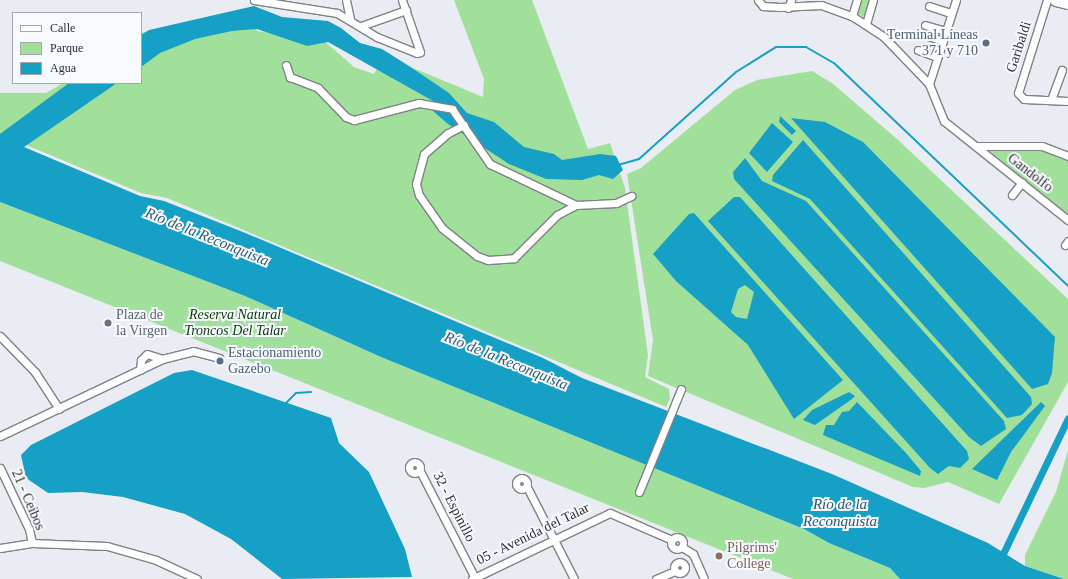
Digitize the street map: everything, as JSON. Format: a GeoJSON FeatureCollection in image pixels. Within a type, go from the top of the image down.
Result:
{"type":"FeatureCollection","features":[{"type":"Feature","properties":{"kind":"main road"},"geometry":{"type":"LineString","coordinates":[[1056,0],[1068,4]]}},
{"type":"Feature","properties":{"kind":"street"},"geometry":{"type":"LineString","coordinates":[[254,0],[331,11],[350,19],[377,37],[420,52],[402,0]]}},
{"type":"Feature","properties":{"kind":"street"},"geometry":{"type":"LineString","coordinates":[[348,0],[350,19]]}},
{"type":"Feature","properties":{"kind":"street"},"geometry":{"type":"LineString","coordinates":[[758,0],[763,6],[788,8],[821,5],[852,16],[866,24],[892,46],[929,84],[956,0]]}},
{"type":"Feature","properties":{"kind":"street"},"geometry":{"type":"LineString","coordinates":[[788,8],[791,0]]}},
{"type":"Feature","properties":{"kind":"street"},"geometry":{"type":"LineString","coordinates":[[852,16],[857,0]]}},
{"type":"Feature","properties":{"kind":"street"},"geometry":{"type":"LineString","coordinates":[[866,24],[873,0]]}},
{"type":"Feature","properties":{"kind":"street","name":"Garibaldi"},"geometry":{"type":"LineString","coordinates":[[1047,0],[1018,92],[1024,99],[1052,100]]}},
{"type":"Feature","properties":{"kind":"street"},"geometry":{"type":"LineString","coordinates":[[929,6],[951,13]]}},
{"type":"Feature","properties":{"kind":"street"},"geometry":{"type":"LineString","coordinates":[[361,26],[406,10]]}},
{"type":"Feature","properties":{"kind":"street"},"geometry":{"type":"LineString","coordinates":[[925,24],[946,31]]}},
{"type":"Feature","properties":{"kind":"street"},"geometry":{"type":"LineString","coordinates":[[922,34],[943,41]]}},
{"type":"Feature","properties":{"kind":"street"},"geometry":{"type":"LineString","coordinates":[[918,50],[938,57]]}},
{"type":"Feature","properties":{"kind":"street"},"geometry":{"type":"LineString","coordinates":[[286,65],[290,77],[321,90],[346,117],[354,120],[419,103],[452,109],[490,164],[576,205]]}},
{"type":"Feature","properties":{"kind":"street"},"geometry":{"type":"LineString","coordinates":[[1062,70],[1052,100],[1068,101]]}},
{"type":"Feature","properties":{"kind":"street","name":"Gandolfo"},"geometry":{"type":"LineString","coordinates":[[929,84],[944,121],[1068,220]]}},
{"type":"Feature","properties":{"kind":"street"},"geometry":{"type":"LineString","coordinates":[[464,125],[448,133],[424,154],[416,184],[419,195],[442,228],[477,256],[488,260],[514,258],[557,215],[576,205],[616,203],[631,196]]}},
{"type":"Feature","properties":{"kind":"street","name":"Gandolfo"},"geometry":{"type":"LineString","coordinates":[[976,146],[1042,146],[1068,156]]}},
{"type":"Feature","properties":{"kind":"street"},"geometry":{"type":"LineString","coordinates":[[1012,195],[1022,182]]}},
{"type":"Feature","properties":{"kind":"street"},"geometry":{"type":"LineString","coordinates":[[0,336],[35,372],[59,409]]}},
{"type":"Feature","properties":{"kind":"street"},"geometry":{"type":"LineString","coordinates":[[0,436],[162,359],[193,351],[219,358]]}},
{"type":"Feature","properties":{"kind":"street"},"geometry":{"type":"LineString","coordinates":[[140,370],[144,356],[162,359]]}},
{"type":"Feature","properties":{"kind":"street"},"geometry":{"type":"LineString","coordinates":[[640,492],[681,389]]}},
{"type":"Feature","properties":{"kind":"street","name":"21 - Ceibos"},"geometry":{"type":"LineString","coordinates":[[0,468],[29,529],[32,543]]}},
{"type":"Feature","properties":{"kind":"street","name":"32 - Espinillo"},"geometry":{"type":"LineString","coordinates":[[420,471],[474,578]]}},
{"type":"Feature","properties":{"kind":"street"},"geometry":{"type":"LineString","coordinates":[[527,487],[574,579]]}},
{"type":"Feature","properties":{"kind":"street","name":"05 - Avenida del Talar"},"geometry":{"type":"LineString","coordinates":[[474,578],[610,513],[672,540],[680,538],[682,547],[692,554],[704,579]]}},
{"type":"Feature","properties":{"kind":"street"},"geometry":{"type":"LineString","coordinates":[[0,548],[32,543],[121,549],[197,579]]}},
{"type":"Feature","properties":{"kind":"street"},"geometry":{"type":"LineString","coordinates":[[656,579],[675,571]]}},
{"type":"Feature","properties":{"kind":"green space"},"geometry":{"type":"Polygon","coordinates":[[[454,0],[532,0],[588,149],[610,143],[625,188],[648,355],[645,377],[669,389],[670,399],[666,407],[167,198],[141,193],[0,134],[0,93],[46,93],[61,84],[142,84],[142,33],[254,9],[257,31],[322,39],[354,67],[374,74],[384,56],[483,97],[484,79],[454,0]]]}},
{"type":"Feature","properties":{"kind":"green space"},"geometry":{"type":"Polygon","coordinates":[[[860,0],[871,0],[866,18],[857,13],[860,0]]]}},
{"type":"Feature","properties":{"kind":"green space"},"geometry":{"type":"Polygon","coordinates":[[[812,71],[832,83],[897,139],[1068,299],[1068,382],[999,504],[948,482],[924,488],[913,487],[648,376],[653,340],[627,174],[641,168],[735,90],[757,80],[812,71]]]}},
{"type":"Feature","properties":{"kind":"green space"},"geometry":{"type":"Polygon","coordinates":[[[986,148],[1043,149],[1068,161],[1068,216],[986,148]]]}},
{"type":"Feature","properties":{"kind":"green space","name":"Reserva Natural Troncos Del Talar"},"geometry":{"type":"Polygon","coordinates":[[[0,202],[245,296],[381,357],[804,529],[829,543],[890,568],[900,579],[793,579],[0,261],[0,202]]]}},
{"type":"Feature","properties":{"kind":"green space"},"geometry":{"type":"Polygon","coordinates":[[[1068,450],[1068,579],[1064,579],[1025,566],[1025,555],[1056,492],[1068,450]]]}},
{"type":"Feature","properties":{"kind":"water"},"geometry":{"type":"Polygon","coordinates":[[[254,6],[282,17],[328,21],[341,28],[360,43],[382,49],[409,66],[449,93],[467,113],[494,122],[524,147],[554,154],[562,160],[600,154],[616,156],[623,170],[613,179],[599,175],[582,180],[546,179],[509,164],[448,124],[433,111],[433,101],[328,42],[307,46],[257,29],[232,31],[195,39],[160,53],[142,66],[142,34],[149,30],[254,6]]]}},
{"type":"Feature","properties":{"kind":"water","name":"Río de la Reconquista"},"geometry":{"type":"Polygon","coordinates":[[[68,84],[116,84],[24,147],[140,196],[164,201],[243,232],[543,358],[582,378],[832,474],[988,543],[1025,566],[1064,579],[900,579],[890,568],[829,543],[804,529],[381,357],[245,296],[0,202],[0,134],[68,84]]]}},
{"type":"Feature","properties":{"kind":"water"},"geometry":{"type":"Polygon","coordinates":[[[780,116],[796,131],[792,135],[779,122],[780,116]]]}},
{"type":"Feature","properties":{"kind":"water"},"geometry":{"type":"Polygon","coordinates":[[[791,118],[825,122],[863,142],[1055,337],[1052,373],[1048,384],[1032,389],[791,118]]]}},
{"type":"Feature","properties":{"kind":"water"},"geometry":{"type":"Polygon","coordinates":[[[772,123],[793,142],[767,172],[749,153],[772,123]]]}},
{"type":"Feature","properties":{"kind":"water"},"geometry":{"type":"Polygon","coordinates":[[[803,140],[1031,397],[1032,404],[1022,415],[1007,418],[810,199],[772,181],[773,175],[803,140]]]}},
{"type":"Feature","properties":{"kind":"water"},"geometry":{"type":"Polygon","coordinates":[[[745,158],[762,181],[806,201],[1004,421],[1006,429],[981,446],[969,437],[734,179],[733,172],[745,158]]]}},
{"type":"Feature","properties":{"kind":"water"},"geometry":{"type":"Polygon","coordinates":[[[734,197],[740,197],[967,451],[969,459],[960,468],[949,466],[938,474],[930,468],[708,221],[734,197]]]}},
{"type":"Feature","properties":{"kind":"water"},"geometry":{"type":"Polygon","coordinates":[[[694,213],[843,380],[794,419],[748,345],[676,281],[653,254],[689,214],[694,213]],[[745,285],[738,289],[731,312],[736,317],[747,319],[754,292],[745,285]]]}},
{"type":"Feature","properties":{"kind":"water"},"geometry":{"type":"Polygon","coordinates":[[[192,370],[331,418],[339,443],[369,472],[405,549],[412,577],[282,579],[231,539],[185,514],[123,497],[82,492],[48,493],[26,478],[21,455],[31,445],[174,373],[192,370]]]}},
{"type":"Feature","properties":{"kind":"water"},"geometry":{"type":"Polygon","coordinates":[[[849,392],[855,396],[815,425],[803,420],[812,410],[849,392]]]}},
{"type":"Feature","properties":{"kind":"water"},"geometry":{"type":"Polygon","coordinates":[[[857,402],[906,453],[921,471],[920,476],[823,435],[826,425],[834,425],[842,412],[849,411],[857,402]]]}},
{"type":"Feature","properties":{"kind":"water"},"geometry":{"type":"Polygon","coordinates":[[[1041,402],[1045,406],[1011,452],[997,480],[972,469],[1041,402]]]}},
{"type":"Feature","properties":{"kind":"waterway"},"geometry":{"type":"LineString","coordinates":[[618,165],[639,159],[736,72],[776,47],[806,47],[834,63],[1068,286]]}},
{"type":"Feature","properties":{"kind":"waterway"},"geometry":{"type":"LineString","coordinates":[[286,403],[296,393],[311,392]]}},
{"type":"Feature","properties":{"kind":"waterway"},"geometry":{"type":"LineString","coordinates":[[1000,560],[1068,418]]}},
{"type":"Feature","properties":{"kind":"place","name":"Terminal Líneas 371 y 710"},"geometry":{"type":"Point","coordinates":[986,43]}},
{"type":"Feature","properties":{"kind":"place","name":"Plaza de la Virgen"},"geometry":{"type":"Point","coordinates":[108,323]}},
{"type":"Feature","properties":{"kind":"place","name":"Estacionamiento Gazebo"},"geometry":{"type":"Point","coordinates":[220,361]}},
{"type":"Feature","properties":{"kind":"place","name":"Pilgrims' College"},"geometry":{"type":"Point","coordinates":[719,556]}}]}
